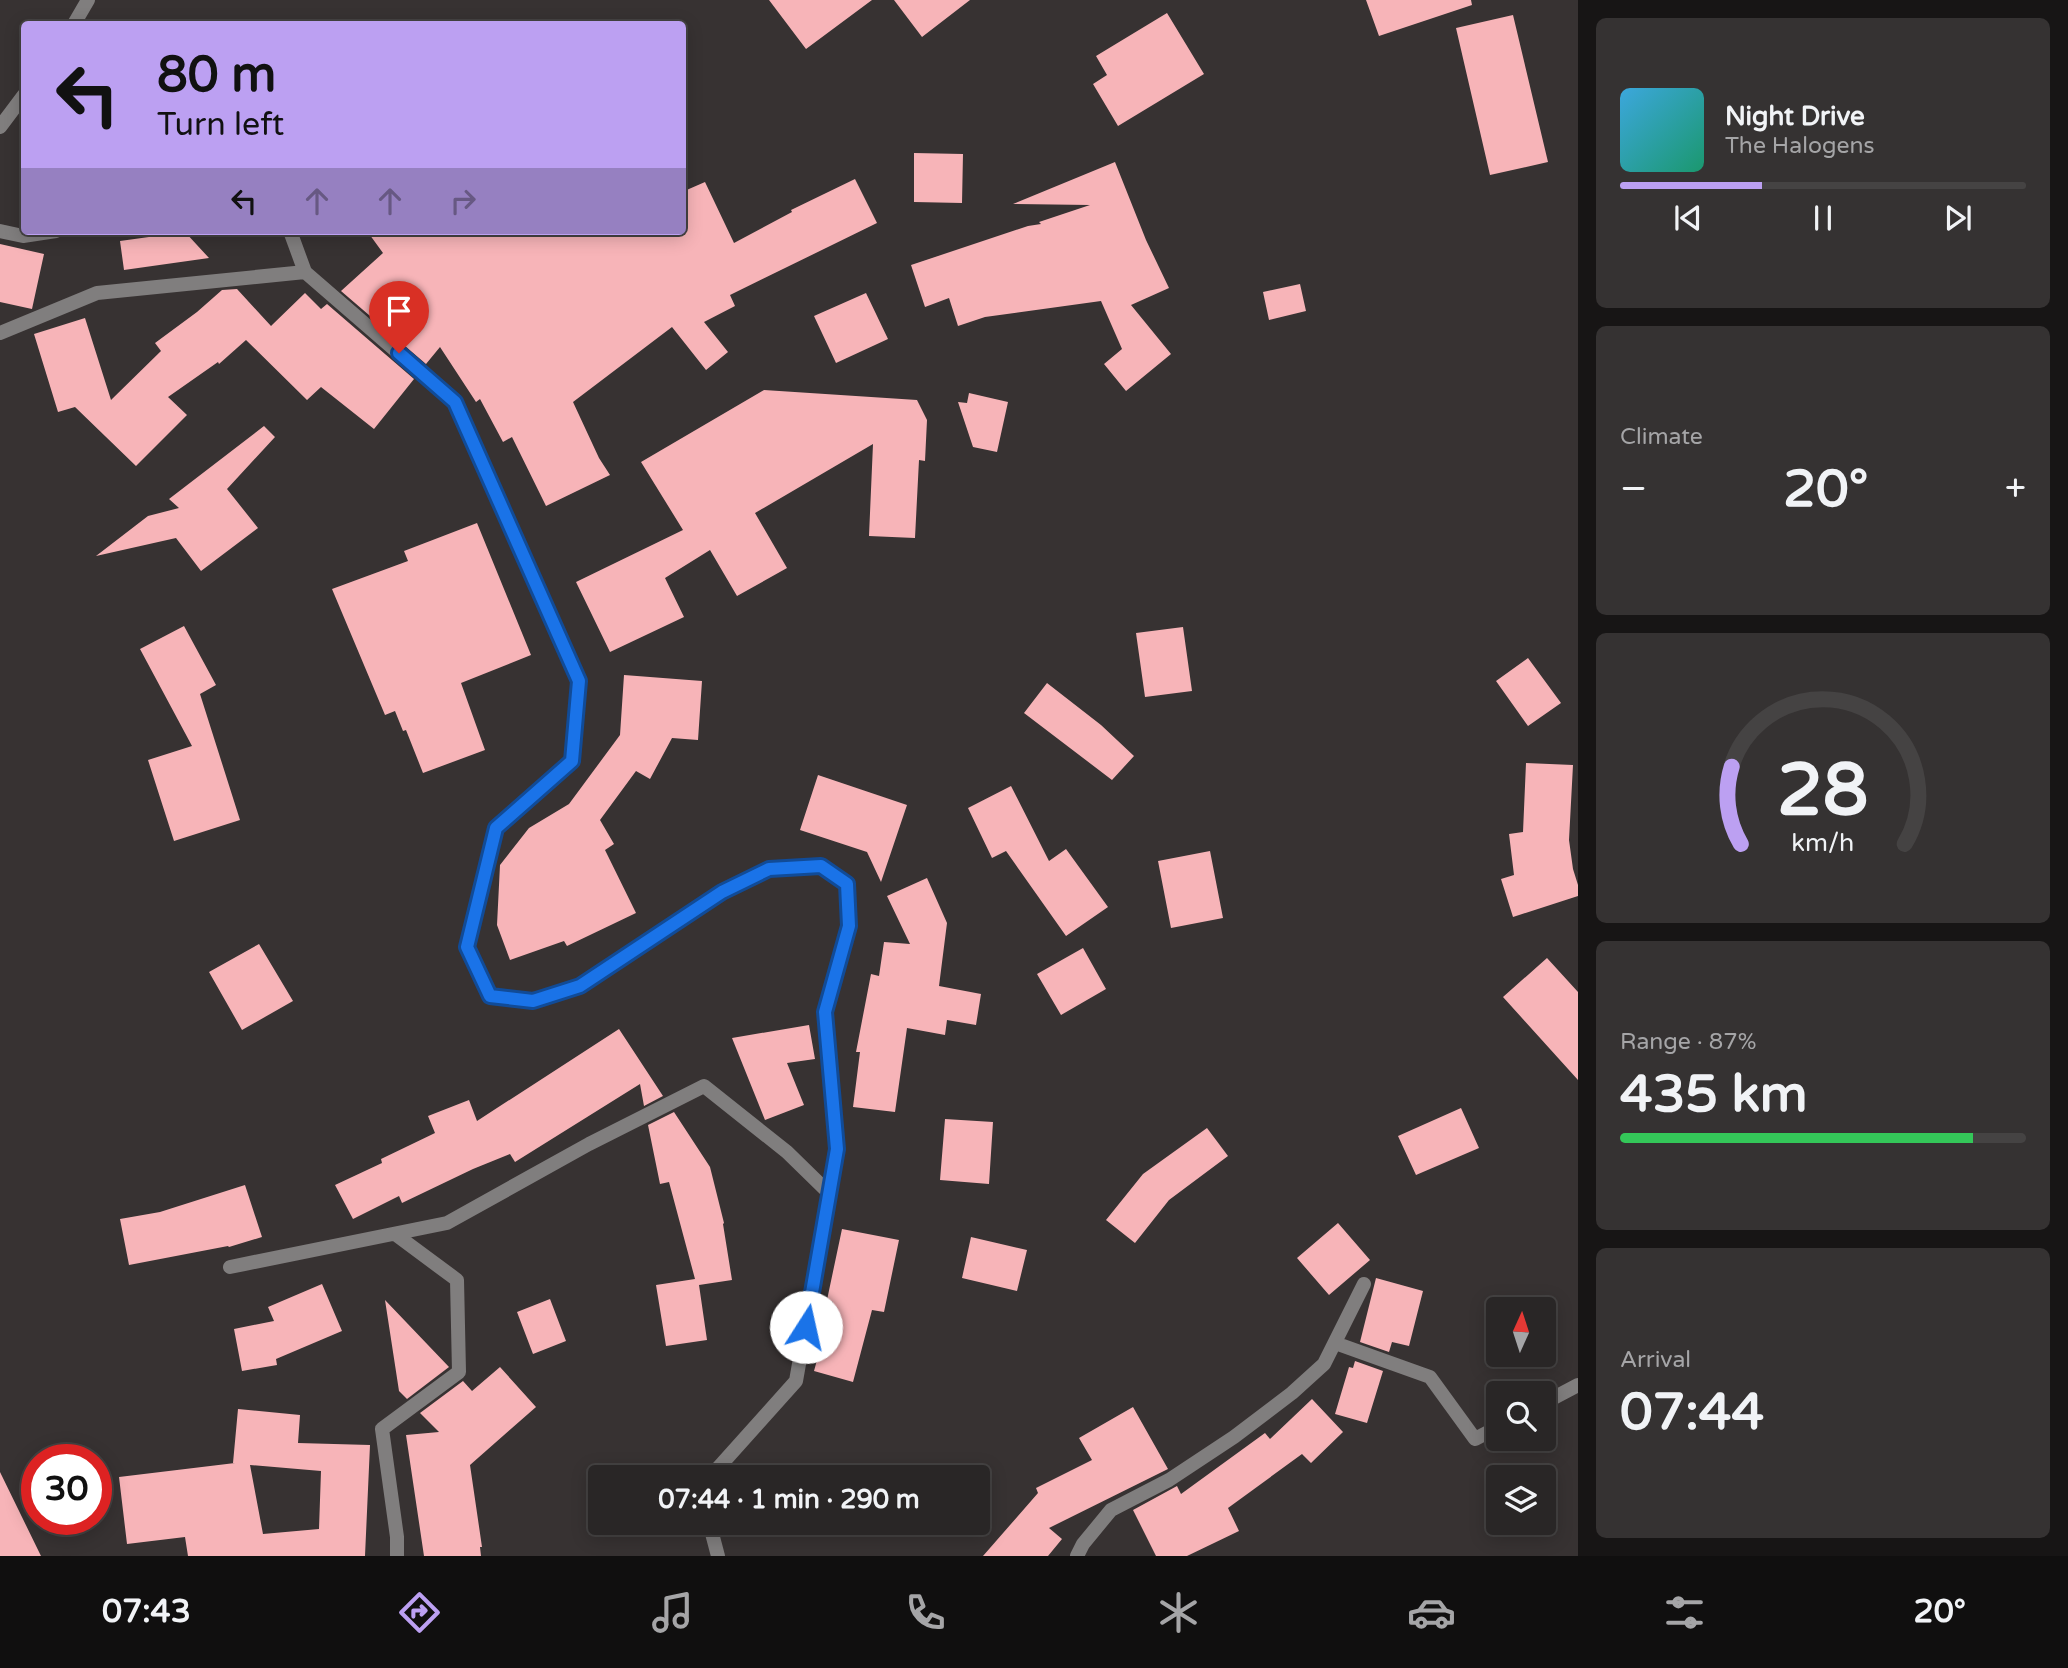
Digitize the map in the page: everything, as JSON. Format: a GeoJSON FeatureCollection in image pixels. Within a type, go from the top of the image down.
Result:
{"type":"FeatureCollection","features":[{"type":"Feature","properties":{"kind":"street"},"geometry":{"type":"LineString","coordinates":[[76,21],[88,0]]}},
{"type":"Feature","properties":{"kind":"street"},"geometry":{"type":"LineString","coordinates":[[0,127],[21,99]]}},
{"type":"Feature","properties":{"kind":"street"},"geometry":{"type":"LineString","coordinates":[[0,231],[30,235]]}},
{"type":"Feature","properties":{"kind":"street"},"geometry":{"type":"LineString","coordinates":[[291,235],[305,272],[455,402],[579,681],[572,761],[496,828],[467,947],[490,996],[533,1001],[580,986],[722,892],[769,869],[821,866],[847,884],[849,926],[825,1012],[837,1149],[796,1381],[721,1465]]}},
{"type":"Feature","properties":{"kind":"street"},"geometry":{"type":"LineString","coordinates":[[0,333],[97,293],[305,272]]}},
{"type":"Feature","properties":{"kind":"street"},"geometry":{"type":"LineString","coordinates":[[230,1267],[447,1223],[589,1144],[704,1086],[787,1153],[829,1193]]}},
{"type":"Feature","properties":{"kind":"street"},"geometry":{"type":"LineString","coordinates":[[395,1234],[457,1280],[459,1373],[382,1429],[397,1537],[397,1556]]}},
{"type":"Feature","properties":{"kind":"street"},"geometry":{"type":"LineString","coordinates":[[1077,1556],[1083,1544],[1111,1510],[1169,1480],[1234,1437],[1292,1393],[1324,1364],[1364,1284]]}},
{"type":"Feature","properties":{"kind":"street"},"geometry":{"type":"LineString","coordinates":[[1335,1343],[1430,1377],[1475,1439],[1486,1433]]}},
{"type":"Feature","properties":{"kind":"street"},"geometry":{"type":"LineString","coordinates":[[1556,1397],[1578,1385]]}},
{"type":"Feature","properties":{"kind":"street"},"geometry":{"type":"LineString","coordinates":[[712,1535],[718,1556]]}},
{"type":"Feature","properties":{"kind":"building"},"geometry":{"type":"Polygon","coordinates":[[[769,0],[872,0],[806,49],[769,0]]]}},
{"type":"Feature","properties":{"kind":"building"},"geometry":{"type":"Polygon","coordinates":[[[894,0],[970,0],[922,37],[894,0]]]}},
{"type":"Feature","properties":{"kind":"building"},"geometry":{"type":"Polygon","coordinates":[[[1366,0],[1471,0],[1472,5],[1379,36],[1366,0]]]}},
{"type":"Feature","properties":{"kind":"building"},"geometry":{"type":"Polygon","coordinates":[[[1167,13],[1204,74],[1118,126],[1093,84],[1107,75],[1096,56],[1167,13]]]}},
{"type":"Feature","properties":{"kind":"building"},"geometry":{"type":"Polygon","coordinates":[[[1513,15],[1548,162],[1490,175],[1456,28],[1513,15]]]}},
{"type":"Feature","properties":{"kind":"building"},"geometry":{"type":"Polygon","coordinates":[[[914,153],[963,154],[962,203],[914,202],[914,153]]]}},
{"type":"Feature","properties":{"kind":"building"},"geometry":{"type":"Polygon","coordinates":[[[1115,162],[1146,240],[1169,288],[1131,305],[1171,354],[1126,391],[1104,364],[1122,349],[1101,301],[985,317],[958,326],[949,298],[925,307],[911,265],[1041,224],[1039,222],[1090,205],[1013,204],[1115,162]]]}},
{"type":"Feature","properties":{"kind":"building"},"geometry":{"type":"Polygon","coordinates":[[[855,179],[877,223],[730,295],[735,306],[704,322],[728,352],[706,370],[672,327],[573,402],[599,458],[610,475],[546,506],[512,437],[503,442],[480,399],[476,402],[440,347],[426,364],[341,291],[383,253],[370,235],[686,235],[686,190],[705,182],[734,243],[792,212],[791,210],[855,179]]]}},
{"type":"Feature","properties":{"kind":"building"},"geometry":{"type":"Polygon","coordinates":[[[163,235],[188,235],[209,258],[124,270],[120,241],[163,235]]]}},
{"type":"Feature","properties":{"kind":"building"},"geometry":{"type":"Polygon","coordinates":[[[0,244],[44,254],[32,309],[0,302],[0,244]]]}},
{"type":"Feature","properties":{"kind":"building"},"geometry":{"type":"Polygon","coordinates":[[[1300,284],[1306,311],[1269,320],[1263,292],[1300,284]]]}},
{"type":"Feature","properties":{"kind":"building"},"geometry":{"type":"Polygon","coordinates":[[[237,289],[271,326],[305,293],[321,309],[327,304],[414,379],[374,429],[321,387],[307,400],[246,340],[219,364],[218,362],[168,397],[187,415],[136,466],[75,407],[58,412],[34,334],[85,318],[111,400],[161,351],[155,343],[222,290],[237,289]]]}},
{"type":"Feature","properties":{"kind":"building"},"geometry":{"type":"Polygon","coordinates":[[[866,293],[888,339],[836,363],[814,316],[866,293]]]}},
{"type":"Feature","properties":{"kind":"building"},"geometry":{"type":"Polygon","coordinates":[[[764,390],[917,400],[927,420],[925,461],[919,460],[915,538],[869,536],[873,444],[755,513],[787,568],[737,596],[710,550],[665,578],[684,617],[610,652],[576,582],[683,530],[641,462],[764,390]]]}},
{"type":"Feature","properties":{"kind":"building"},"geometry":{"type":"Polygon","coordinates":[[[969,393],[1008,402],[997,452],[973,447],[958,402],[967,403],[969,393]]]}},
{"type":"Feature","properties":{"kind":"building"},"geometry":{"type":"Polygon","coordinates":[[[264,426],[275,437],[227,489],[258,528],[201,571],[176,538],[96,556],[148,516],[179,508],[169,499],[264,426]]]}},
{"type":"Feature","properties":{"kind":"building"},"geometry":{"type":"Polygon","coordinates":[[[477,523],[531,655],[461,683],[485,750],[423,773],[406,730],[403,731],[395,711],[385,715],[332,589],[408,561],[404,551],[477,523]]]}},
{"type":"Feature","properties":{"kind":"building"},"geometry":{"type":"Polygon","coordinates":[[[184,626],[216,685],[200,694],[240,820],[174,841],[148,760],[192,746],[140,649],[184,626]]]}},
{"type":"Feature","properties":{"kind":"building"},"geometry":{"type":"Polygon","coordinates":[[[1183,627],[1192,691],[1145,697],[1136,633],[1183,627]]]}},
{"type":"Feature","properties":{"kind":"building"},"geometry":{"type":"Polygon","coordinates":[[[1528,658],[1561,703],[1528,726],[1496,681],[1528,658]]]}},
{"type":"Feature","properties":{"kind":"building"},"geometry":{"type":"Polygon","coordinates":[[[624,675],[702,681],[698,740],[672,738],[650,779],[636,771],[600,820],[614,844],[605,850],[636,913],[567,946],[564,941],[510,960],[497,925],[500,865],[529,828],[569,804],[620,735],[624,675]]]}},
{"type":"Feature","properties":{"kind":"building"},"geometry":{"type":"Polygon","coordinates":[[[1047,683],[1101,725],[1134,756],[1112,780],[1024,713],[1047,683]]]}},
{"type":"Feature","properties":{"kind":"building"},"geometry":{"type":"Polygon","coordinates":[[[1526,763],[1573,765],[1569,840],[1578,896],[1513,917],[1501,879],[1514,875],[1509,834],[1523,832],[1526,763]]]}},
{"type":"Feature","properties":{"kind":"building"},"geometry":{"type":"Polygon","coordinates":[[[818,775],[907,805],[881,882],[867,852],[800,830],[818,775]]]}},
{"type":"Feature","properties":{"kind":"building"},"geometry":{"type":"Polygon","coordinates":[[[1011,786],[1049,861],[1066,849],[1108,907],[1066,936],[1006,851],[992,858],[968,808],[1011,786]]]}},
{"type":"Feature","properties":{"kind":"building"},"geometry":{"type":"Polygon","coordinates":[[[1210,851],[1223,918],[1171,928],[1158,861],[1210,851]]]}},
{"type":"Feature","properties":{"kind":"building"},"geometry":{"type":"Polygon","coordinates":[[[927,878],[947,923],[939,986],[981,994],[976,1025],[947,1020],[945,1035],[907,1028],[895,1112],[853,1107],[860,1052],[856,1052],[871,974],[879,976],[884,942],[910,944],[887,896],[927,878]]]}},
{"type":"Feature","properties":{"kind":"building"},"geometry":{"type":"Polygon","coordinates":[[[259,944],[293,1001],[242,1030],[209,972],[259,944]]]}},
{"type":"Feature","properties":{"kind":"building"},"geometry":{"type":"Polygon","coordinates":[[[1083,948],[1106,989],[1061,1015],[1037,974],[1083,948]]]}},
{"type":"Feature","properties":{"kind":"building"},"geometry":{"type":"Polygon","coordinates":[[[1547,958],[1578,992],[1578,1080],[1503,997],[1547,958]]]}},
{"type":"Feature","properties":{"kind":"building"},"geometry":{"type":"Polygon","coordinates":[[[809,1025],[815,1059],[787,1063],[804,1105],[765,1120],[732,1038],[809,1025]]]}},
{"type":"Feature","properties":{"kind":"building"},"geometry":{"type":"Polygon","coordinates":[[[619,1029],[663,1096],[644,1106],[640,1084],[515,1162],[510,1154],[402,1203],[399,1196],[353,1219],[335,1185],[382,1163],[381,1159],[435,1133],[428,1116],[469,1100],[477,1121],[619,1029]]]}},
{"type":"Feature","properties":{"kind":"building"},"geometry":{"type":"Polygon","coordinates":[[[1461,1108],[1479,1148],[1416,1175],[1398,1136],[1461,1108]]]}},
{"type":"Feature","properties":{"kind":"building"},"geometry":{"type":"Polygon","coordinates":[[[674,1112],[710,1167],[724,1223],[732,1280],[699,1285],[707,1340],[666,1346],[656,1285],[695,1279],[669,1182],[660,1184],[648,1125],[674,1112]]]}},
{"type":"Feature","properties":{"kind":"building"},"geometry":{"type":"Polygon","coordinates":[[[945,1119],[993,1122],[989,1184],[940,1180],[945,1119]]]}},
{"type":"Feature","properties":{"kind":"building"},"geometry":{"type":"Polygon","coordinates":[[[1207,1128],[1228,1156],[1169,1200],[1135,1243],[1106,1220],[1143,1174],[1207,1128]]]}},
{"type":"Feature","properties":{"kind":"building"},"geometry":{"type":"Polygon","coordinates":[[[245,1185],[262,1237],[229,1247],[129,1265],[120,1219],[160,1212],[245,1185]]]}},
{"type":"Feature","properties":{"kind":"building"},"geometry":{"type":"Polygon","coordinates":[[[1338,1223],[1370,1260],[1329,1295],[1297,1258],[1338,1223]]]}},
{"type":"Feature","properties":{"kind":"building"},"geometry":{"type":"Polygon","coordinates":[[[842,1229],[899,1240],[884,1312],[872,1310],[853,1382],[814,1371],[833,1302],[827,1300],[842,1229]]]}},
{"type":"Feature","properties":{"kind":"building"},"geometry":{"type":"Polygon","coordinates":[[[971,1237],[1027,1250],[1017,1291],[962,1278],[971,1237]]]}},
{"type":"Feature","properties":{"kind":"building"},"geometry":{"type":"Polygon","coordinates":[[[1376,1278],[1423,1291],[1409,1346],[1392,1342],[1389,1352],[1360,1342],[1376,1278]]]}},
{"type":"Feature","properties":{"kind":"building"},"geometry":{"type":"Polygon","coordinates":[[[322,1284],[342,1331],[276,1359],[277,1365],[242,1371],[234,1329],[274,1321],[268,1307],[322,1284]]]}},
{"type":"Feature","properties":{"kind":"building"},"geometry":{"type":"Polygon","coordinates":[[[550,1299],[566,1341],[533,1354],[517,1312],[550,1299]]]}},
{"type":"Feature","properties":{"kind":"building"},"geometry":{"type":"Polygon","coordinates":[[[385,1300],[449,1367],[407,1399],[399,1391],[385,1300]]]}},
{"type":"Feature","properties":{"kind":"building"},"geometry":{"type":"Polygon","coordinates":[[[1355,1361],[1383,1371],[1367,1423],[1335,1414],[1349,1367],[1353,1368],[1355,1361]]]}},
{"type":"Feature","properties":{"kind":"building"},"geometry":{"type":"Polygon","coordinates":[[[500,1367],[536,1407],[470,1465],[481,1556],[424,1556],[406,1435],[439,1432],[420,1413],[463,1381],[472,1391],[500,1367]]]}},
{"type":"Feature","properties":{"kind":"building"},"geometry":{"type":"Polygon","coordinates":[[[1312,1399],[1343,1432],[1311,1463],[1302,1454],[1228,1508],[1239,1531],[1187,1556],[1156,1556],[1133,1510],[1177,1486],[1181,1494],[1265,1433],[1270,1439],[1312,1399]]]}},
{"type":"Feature","properties":{"kind":"building"},"geometry":{"type":"Polygon","coordinates":[[[1133,1407],[1168,1469],[1049,1528],[1062,1539],[1048,1556],[983,1556],[1038,1493],[1036,1488],[1092,1460],[1079,1438],[1133,1407]]]}},
{"type":"Feature","properties":{"kind":"building"},"geometry":{"type":"Polygon","coordinates":[[[238,1409],[300,1415],[298,1443],[370,1445],[365,1556],[188,1556],[185,1537],[127,1544],[119,1477],[233,1463],[238,1409]],[[250,1465],[263,1534],[319,1529],[321,1471],[250,1465]]]}},
{"type":"Feature","properties":{"kind":"building"},"geometry":{"type":"Polygon","coordinates":[[[0,1472],[21,1515],[21,1535],[31,1535],[41,1556],[0,1556],[0,1472]]]}},
{"type":"Feature","properties":{"kind":"route"},"geometry":{"type":"LineString","coordinates":[[399,353],[455,402],[579,681],[572,761],[496,828],[467,947],[490,996],[533,1001],[580,986],[722,892],[769,869],[821,866],[847,884],[849,926],[825,1012],[837,1149],[806,1327]]}}]}
